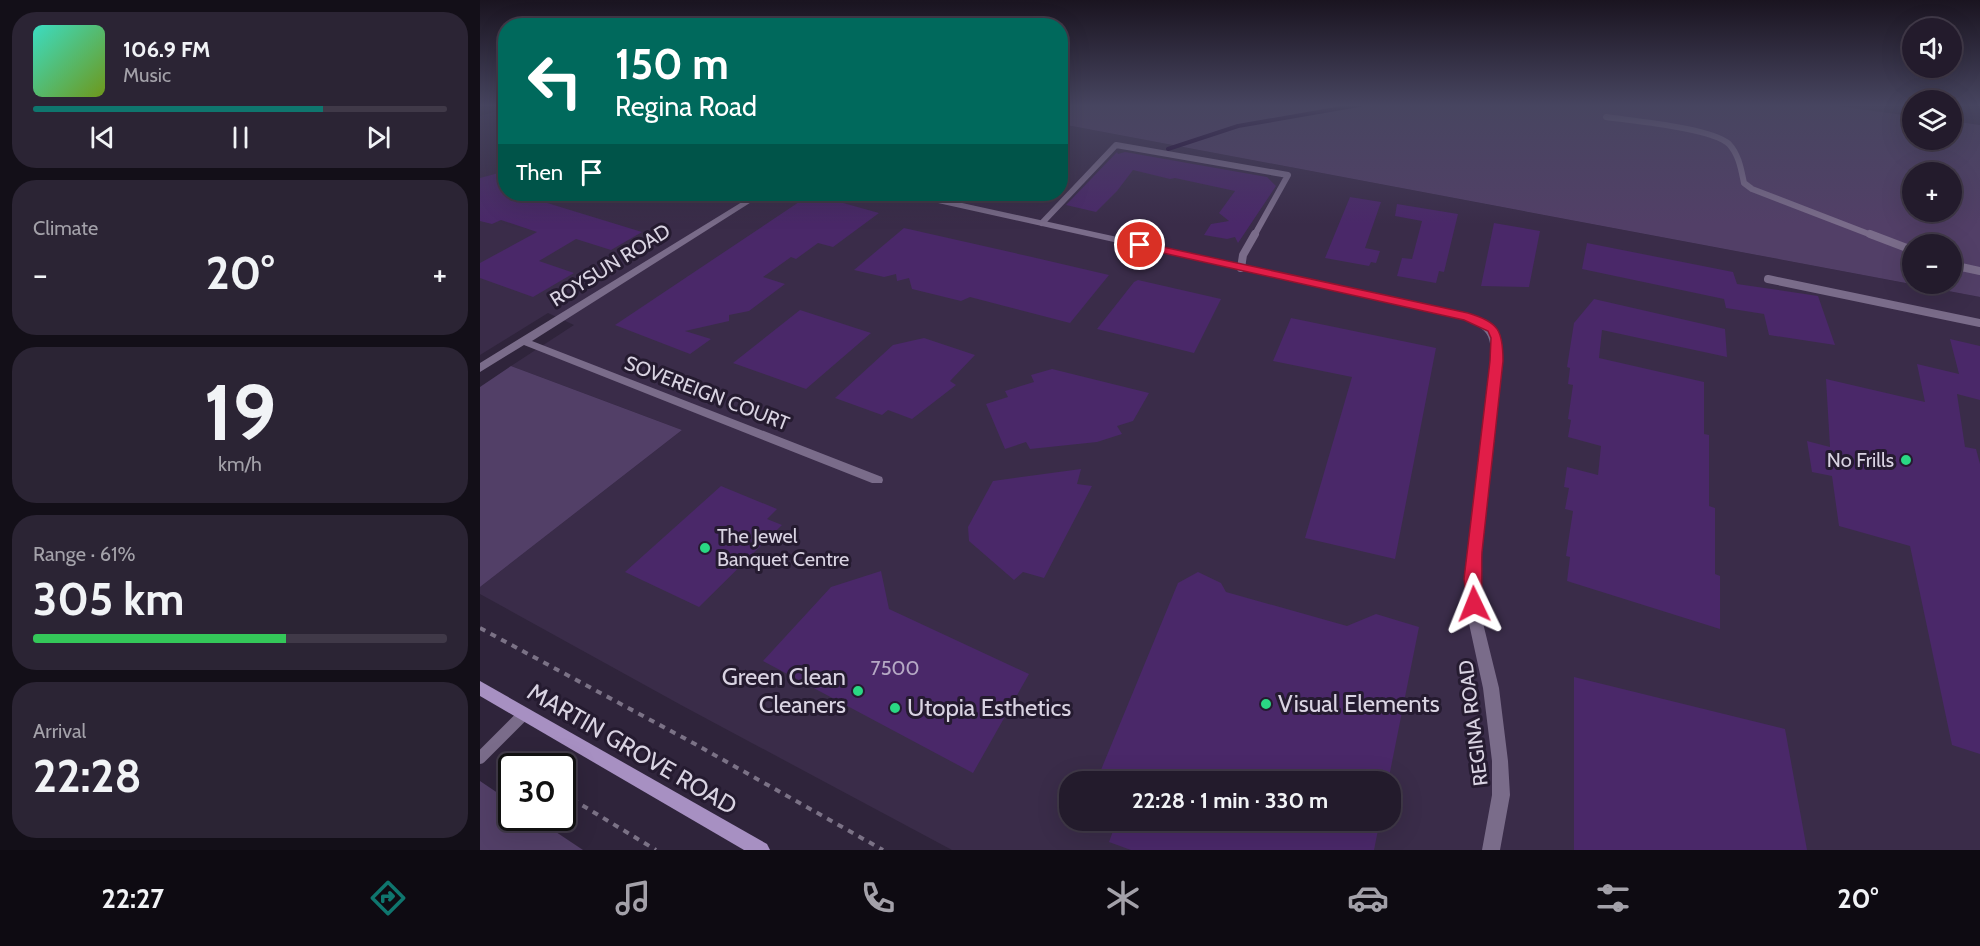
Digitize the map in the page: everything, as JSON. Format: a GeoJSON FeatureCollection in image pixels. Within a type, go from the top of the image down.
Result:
{"type":"FeatureCollection","features":[{"type":"Feature","properties":{"kind":"main road","name":"MARTIN GROVE ROAD"},"geometry":{"type":"LineString","coordinates":[[480,688],[761,850]]}},
{"type":"Feature","properties":{"kind":"street","name":"ROYSUN ROAD"},"geometry":{"type":"LineString","coordinates":[[480,368],[749,201]]}},
{"type":"Feature","properties":{"kind":"street","name":"REGINA ROAD"},"geometry":{"type":"LineString","coordinates":[[942,201],[1468,317],[1493,329],[1497,338],[1497,361],[1472,579],[1475,619],[1491,688],[1500,761],[1501,795],[1491,850]]}},
{"type":"Feature","properties":{"kind":"street","name":"SOVEREIGN COURT"},"geometry":{"type":"LineString","coordinates":[[523,341],[877,480]]}},
{"type":"Feature","properties":{"kind":"lane"},"geometry":{"type":"LineString","coordinates":[[1068,196],[1116,145],[1288,175],[1243,255],[1241,268]]}},
{"type":"Feature","properties":{"kind":"lane"},"geometry":{"type":"LineString","coordinates":[[1730,145],[1739,156],[1744,183],[1752,189],[1902,246]]}},
{"type":"Feature","properties":{"kind":"lane"},"geometry":{"type":"LineString","coordinates":[[1042,224],[1064,201]]}},
{"type":"Feature","properties":{"kind":"lane"},"geometry":{"type":"LineString","coordinates":[[1962,268],[1980,272]]}},
{"type":"Feature","properties":{"kind":"lane"},"geometry":{"type":"LineString","coordinates":[[1768,279],[1980,323]]}},
{"type":"Feature","properties":{"kind":"lane"},"geometry":{"type":"LineString","coordinates":[[480,758],[524,714]]}},
{"type":"Feature","properties":{"kind":"path"},"geometry":{"type":"LineString","coordinates":[[480,628],[695,744],[883,850]]}},
{"type":"Feature","properties":{"kind":"path"},"geometry":{"type":"LineString","coordinates":[[576,801],[657,850]]}},
{"type":"Feature","properties":{"kind":"shaded area"},"geometry":{"type":"Polygon","coordinates":[[[480,145],[498,145],[498,201],[1068,201],[1068,145],[1171,145],[1902,282],[1902,294],[1962,294],[1980,297],[1980,850],[952,850],[480,594],[480,587],[682,430],[511,366],[574,325],[548,313],[480,355],[480,145]]]}},
{"type":"Feature","properties":{"kind":"shaded area"},"geometry":{"type":"Polygon","coordinates":[[[1171,145],[1902,145],[1902,150],[1962,150],[1962,145],[1980,145],[1980,297],[1962,294],[1962,234],[1902,234],[1902,282],[1171,145]]]}},
{"type":"Feature","properties":{"kind":"shaded area"},"geometry":{"type":"Polygon","coordinates":[[[511,366],[682,430],[480,587],[480,387],[511,366]]]}},
{"type":"Feature","properties":{"kind":"shaded area"},"geometry":{"type":"Polygon","coordinates":[[[480,781],[498,793],[498,831],[554,831],[583,850],[480,850],[480,781]]]}},
{"type":"Feature","properties":{"kind":"building"},"geometry":{"type":"Polygon","coordinates":[[[1117,152],[1118,154],[1125,152],[1267,177],[1276,186],[1238,243],[1235,237],[1227,239],[1204,235],[1211,224],[1229,221],[1219,213],[1235,191],[1133,170],[1117,191],[1096,212],[1066,205],[1117,152]]]}},
{"type":"Feature","properties":{"kind":"building"},"geometry":{"type":"Polygon","coordinates":[[[498,173],[498,201],[546,201],[544,202],[642,232],[611,250],[576,239],[539,261],[574,273],[533,297],[480,278],[480,263],[537,232],[501,220],[492,224],[480,221],[480,178],[498,173]]]}},
{"type":"Feature","properties":{"kind":"building"},"geometry":{"type":"Polygon","coordinates":[[[1350,197],[1381,202],[1365,248],[1380,251],[1376,263],[1371,262],[1369,266],[1325,258],[1350,197]]]}},
{"type":"Feature","properties":{"kind":"building"},"geometry":{"type":"Polygon","coordinates":[[[801,201],[836,201],[879,213],[833,247],[818,243],[796,259],[791,257],[763,277],[785,284],[749,311],[729,315],[729,321],[685,331],[711,339],[690,354],[615,325],[801,201]]]}},
{"type":"Feature","properties":{"kind":"building"},"geometry":{"type":"Polygon","coordinates":[[[1397,204],[1458,214],[1444,272],[1439,271],[1436,283],[1397,276],[1402,258],[1412,259],[1422,221],[1395,216],[1397,204]]]}},
{"type":"Feature","properties":{"kind":"building"},"geometry":{"type":"Polygon","coordinates":[[[1494,223],[1540,231],[1529,287],[1481,286],[1494,223]]]}},
{"type":"Feature","properties":{"kind":"building"},"geometry":{"type":"Polygon","coordinates":[[[904,228],[1109,275],[1070,323],[970,297],[961,301],[912,289],[909,278],[897,281],[896,274],[884,277],[854,270],[904,228]]]}},
{"type":"Feature","properties":{"kind":"building"},"geometry":{"type":"Polygon","coordinates":[[[1587,243],[1733,272],[1737,284],[1818,296],[1835,345],[1769,335],[1764,314],[1726,308],[1724,299],[1582,269],[1587,243]]]}},
{"type":"Feature","properties":{"kind":"building"},"geometry":{"type":"Polygon","coordinates":[[[1138,280],[1221,299],[1194,353],[1097,329],[1138,280]]]}},
{"type":"Feature","properties":{"kind":"building"},"geometry":{"type":"Polygon","coordinates":[[[1594,299],[1725,329],[1727,357],[1602,330],[1599,358],[1704,382],[1704,434],[1709,435],[1709,506],[1715,508],[1715,574],[1720,576],[1720,629],[1567,581],[1570,557],[1566,556],[1573,511],[1565,509],[1569,488],[1564,487],[1567,467],[1598,475],[1601,446],[1568,437],[1573,385],[1568,384],[1570,368],[1567,367],[1574,323],[1594,299]]]}},
{"type":"Feature","properties":{"kind":"building"},"geometry":{"type":"Polygon","coordinates":[[[800,310],[871,333],[806,389],[733,363],[800,310]]]}},
{"type":"Feature","properties":{"kind":"building"},"geometry":{"type":"Polygon","coordinates":[[[1291,318],[1436,348],[1395,559],[1305,538],[1352,377],[1273,361],[1291,318]]]}},
{"type":"Feature","properties":{"kind":"building"},"geometry":{"type":"Polygon","coordinates":[[[924,338],[975,355],[950,381],[956,385],[912,419],[888,410],[882,415],[835,398],[893,345],[924,338]]]}},
{"type":"Feature","properties":{"kind":"building"},"geometry":{"type":"Polygon","coordinates":[[[1950,339],[1980,346],[1980,400],[1957,394],[1965,447],[1976,449],[1980,464],[1980,754],[1952,745],[1910,546],[1839,526],[1832,476],[1812,472],[1807,441],[1830,447],[1826,379],[1925,402],[1917,364],[1959,374],[1950,339]]]}},
{"type":"Feature","properties":{"kind":"building"},"geometry":{"type":"Polygon","coordinates":[[[1052,369],[1149,393],[1133,421],[1117,426],[1122,434],[1097,442],[1030,449],[1026,442],[1005,449],[986,404],[1008,397],[1005,391],[1034,382],[1031,375],[1052,369]]]}},
{"type":"Feature","properties":{"kind":"building"},"geometry":{"type":"Polygon","coordinates":[[[1081,469],[1077,484],[1092,486],[1044,578],[1023,572],[1014,580],[969,541],[968,527],[993,481],[1081,469]]]}},
{"type":"Feature","properties":{"kind":"building","name":"The Jewel Banquet Centre"},"geometry":{"type":"Polygon","coordinates":[[[721,486],[777,509],[767,519],[782,525],[699,607],[625,572],[721,486]]]}},
{"type":"Feature","properties":{"kind":"building"},"geometry":{"type":"Polygon","coordinates":[[[881,571],[889,609],[1029,674],[973,773],[763,661],[831,587],[881,571]]]}},
{"type":"Feature","properties":{"kind":"building","name":"Visual Elements"},"geometry":{"type":"Polygon","coordinates":[[[1198,572],[1221,583],[1226,592],[1347,626],[1376,614],[1419,627],[1390,771],[1101,771],[1178,583],[1198,572]]]}},
{"type":"Feature","properties":{"kind":"building"},"geometry":{"type":"Polygon","coordinates":[[[1574,677],[1785,729],[1807,850],[1574,850],[1574,677]]]}},
{"type":"Feature","properties":{"kind":"building"},"geometry":{"type":"Polygon","coordinates":[[[1113,831],[1378,831],[1374,850],[1131,850],[1109,842],[1113,831]]]}},
{"type":"Feature","properties":{"kind":"waterway"},"geometry":{"type":"LineString","coordinates":[[1168,149],[1181,145]]}},
{"type":"Feature","properties":{"kind":"place","name":"No Frills"},"geometry":{"type":"Point","coordinates":[1906,460]}},
{"type":"Feature","properties":{"kind":"place","name":"The Jewel Banquet Centre"},"geometry":{"type":"Point","coordinates":[705,548]}},
{"type":"Feature","properties":{"kind":"place","name":"Green Clean Cleaners"},"geometry":{"type":"Point","coordinates":[858,691]}},
{"type":"Feature","properties":{"kind":"place","name":"Visual Elements"},"geometry":{"type":"Point","coordinates":[1266,704]}},
{"type":"Feature","properties":{"kind":"place","name":"Utopia Esthetics"},"geometry":{"type":"Point","coordinates":[895,708]}},
{"type":"Feature","properties":{"kind":"route"},"geometry":{"type":"LineString","coordinates":[[1140,245],[1468,317],[1493,329],[1497,338],[1497,361],[1474,552],[1472,579],[1474,604]]}}]}
